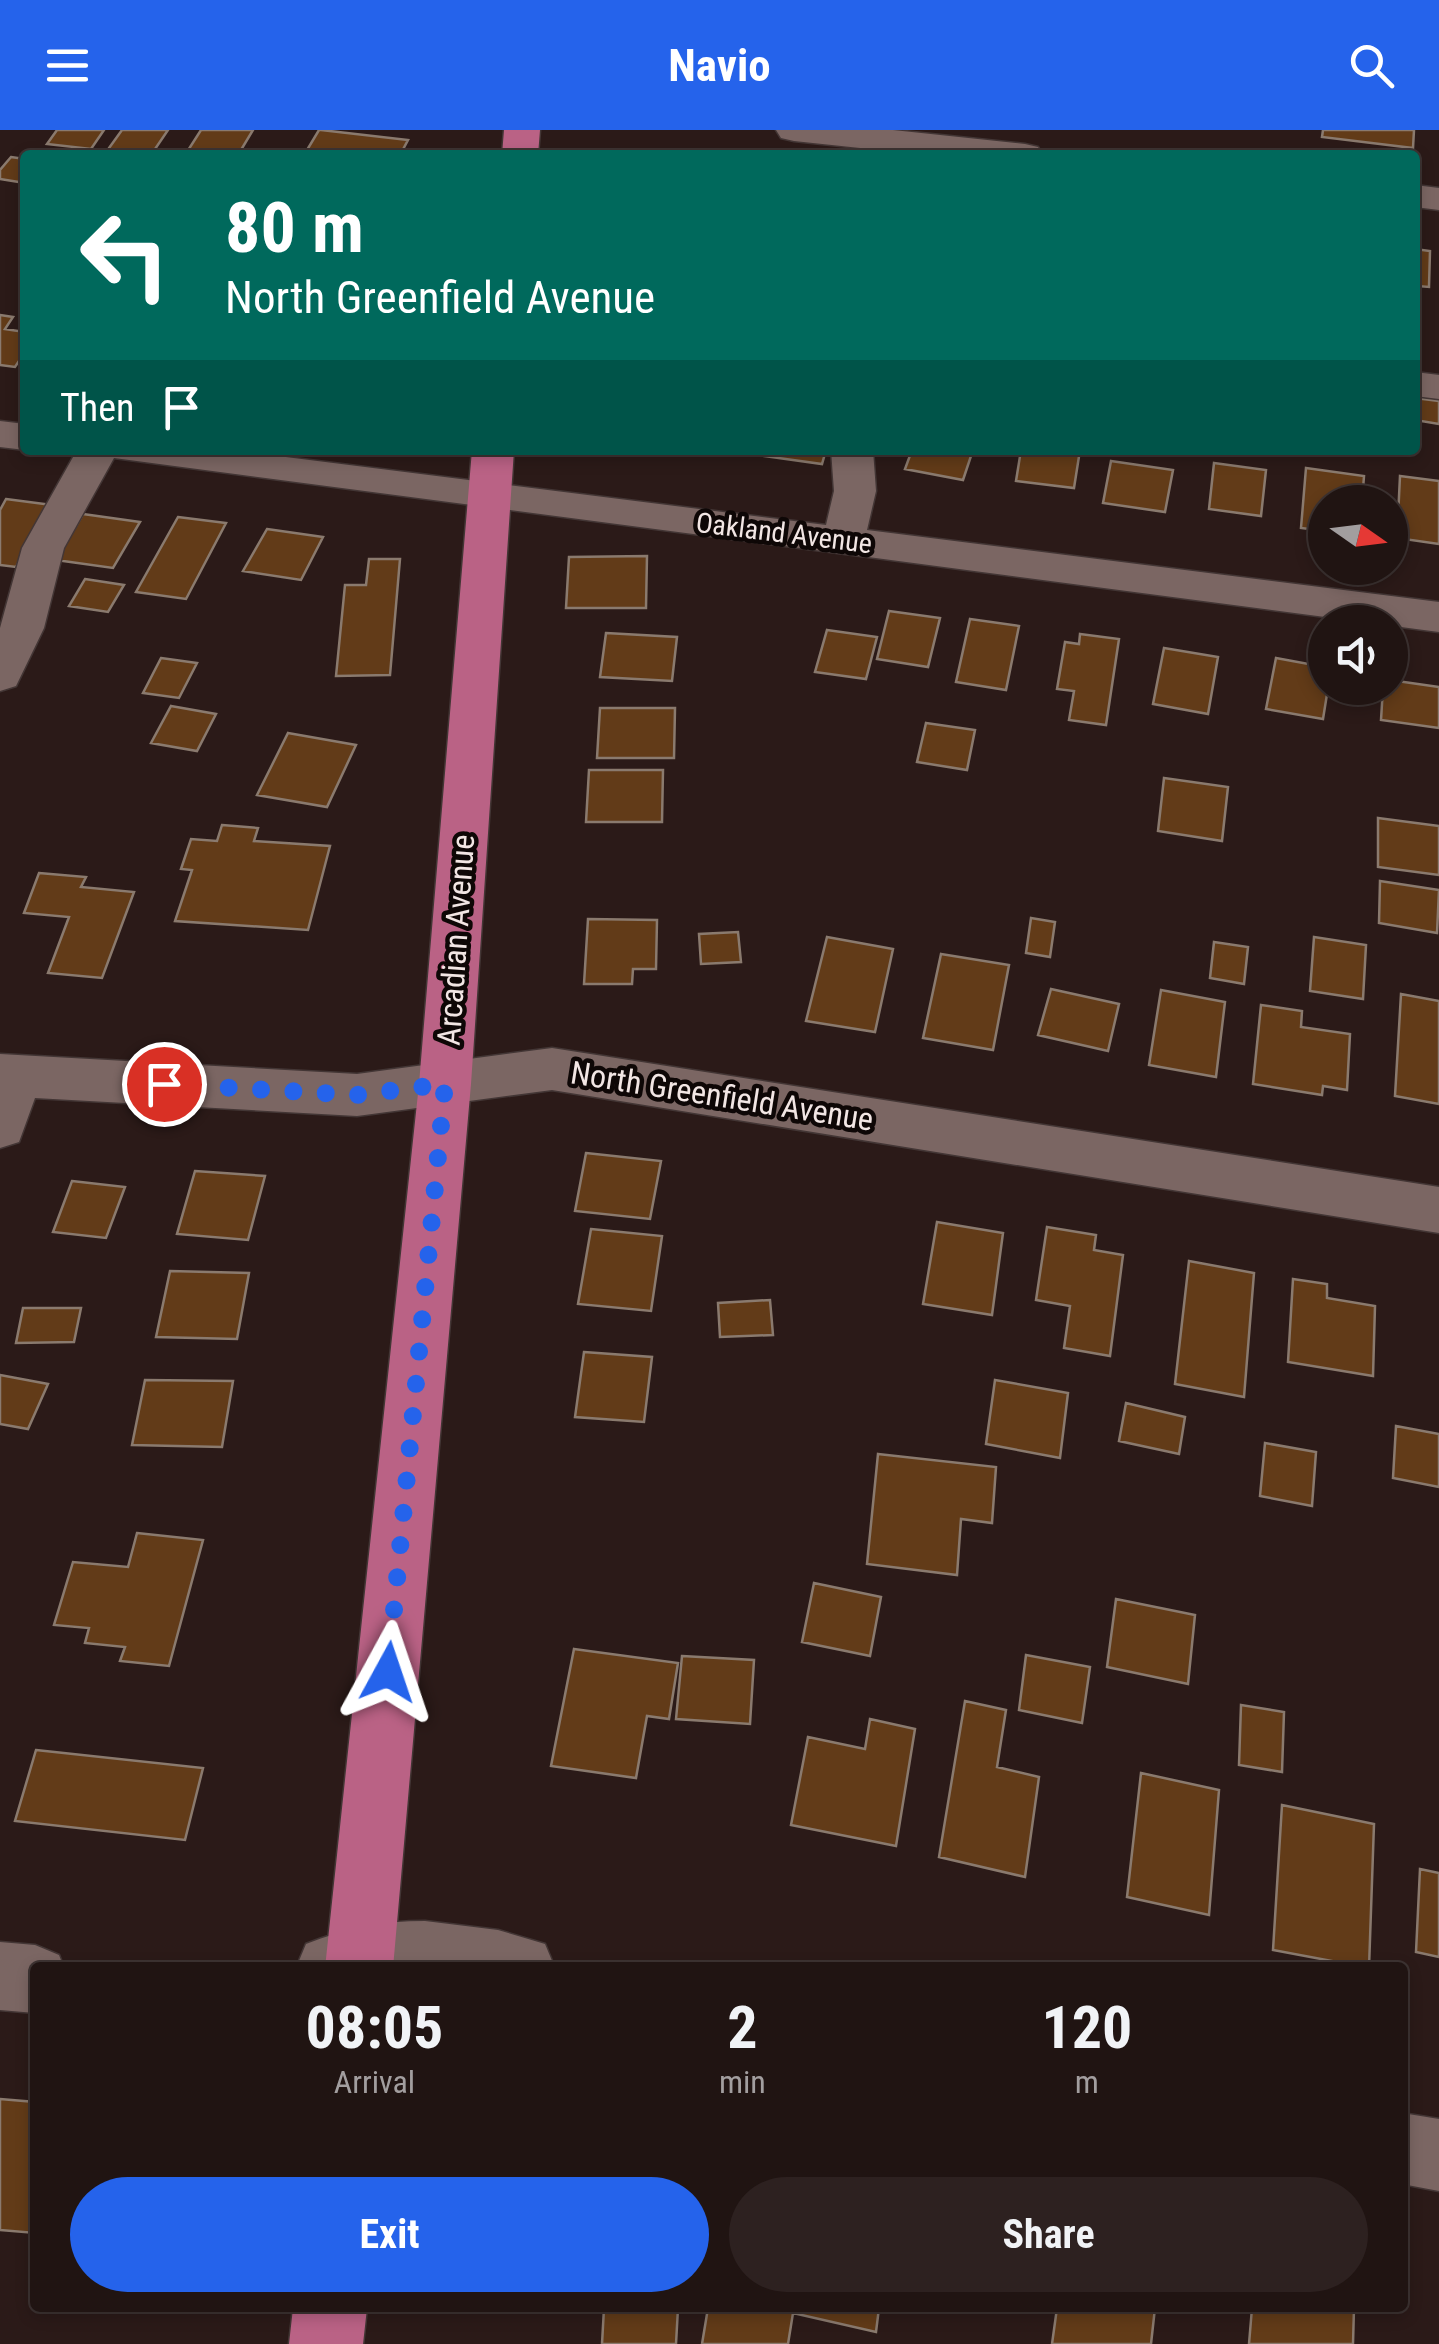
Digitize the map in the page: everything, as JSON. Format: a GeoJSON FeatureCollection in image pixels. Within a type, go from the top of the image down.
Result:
{"type":"FeatureCollection","features":[{"type":"Feature","properties":{"kind":"main road","name":"Arcadian Avenue"},"geometry":{"type":"LineString","coordinates":[[350,1962],[445,1084],[493,455]]}},
{"type":"Feature","properties":{"kind":"main road"},"geometry":{"type":"LineString","coordinates":[[326,2344],[330,2312]]}},
{"type":"Feature","properties":{"kind":"street"},"geometry":{"type":"LineString","coordinates":[[794,130],[832,140],[961,150]]}},
{"type":"Feature","properties":{"kind":"street"},"geometry":{"type":"LineString","coordinates":[[0,675],[22,628],[43,548],[95,455]]}},
{"type":"Feature","properties":{"kind":"street","name":"Oakland Avenue"},"geometry":{"type":"LineString","coordinates":[[169,455],[1439,617]]}},
{"type":"Feature","properties":{"kind":"street"},"geometry":{"type":"LineString","coordinates":[[842,541],[855,491],[852,455]]}},
{"type":"Feature","properties":{"kind":"street","name":"North Greenfield Avenue"},"geometry":{"type":"LineString","coordinates":[[8,1076],[357,1095],[552,1069],[1439,1210]]}},
{"type":"Feature","properties":{"kind":"street"},"geometry":{"type":"LineString","coordinates":[[0,1127],[8,1076]]}},
{"type":"Feature","properties":{"kind":"street"},"geometry":{"type":"LineString","coordinates":[[401,1962],[478,1959],[492,1962]]}},
{"type":"Feature","properties":{"kind":"street"},"geometry":{"type":"LineString","coordinates":[[0,1976],[30,1979]]}},
{"type":"Feature","properties":{"kind":"street"},"geometry":{"type":"LineString","coordinates":[[1408,2149],[1439,2156]]}},
{"type":"Feature","properties":{"kind":"building"},"geometry":{"type":"Polygon","coordinates":[[[57,130],[104,130],[91,149],[47,144],[57,130]]]}},
{"type":"Feature","properties":{"kind":"building"},"geometry":{"type":"Polygon","coordinates":[[[122,130],[168,130],[154,150],[108,150],[122,130]]]}},
{"type":"Feature","properties":{"kind":"building"},"geometry":{"type":"Polygon","coordinates":[[[201,130],[253,130],[241,150],[188,150],[201,130]]]}},
{"type":"Feature","properties":{"kind":"building"},"geometry":{"type":"Polygon","coordinates":[[[319,130],[408,140],[403,150],[307,150],[319,130]]]}},
{"type":"Feature","properties":{"kind":"building"},"geometry":{"type":"Polygon","coordinates":[[[1323,130],[1414,130],[1413,148],[1322,137],[1323,130]]]}},
{"type":"Feature","properties":{"kind":"building"},"geometry":{"type":"Polygon","coordinates":[[[11,157],[20,158],[20,182],[0,179],[0,170],[11,157]]]}},
{"type":"Feature","properties":{"kind":"building"},"geometry":{"type":"Polygon","coordinates":[[[1420,250],[1430,251],[1429,287],[1420,286],[1420,250]]]}},
{"type":"Feature","properties":{"kind":"building"},"geometry":{"type":"Polygon","coordinates":[[[0,315],[13,317],[5,329],[20,331],[20,360],[15,367],[0,365],[0,315]]]}},
{"type":"Feature","properties":{"kind":"building"},"geometry":{"type":"Polygon","coordinates":[[[1420,399],[1439,401],[1439,424],[1420,421],[1420,399]]]}},
{"type":"Feature","properties":{"kind":"building"},"geometry":{"type":"Polygon","coordinates":[[[764,455],[825,455],[822,464],[764,455]]]}},
{"type":"Feature","properties":{"kind":"building"},"geometry":{"type":"Polygon","coordinates":[[[910,455],[971,455],[963,480],[905,469],[910,455]]]}},
{"type":"Feature","properties":{"kind":"building"},"geometry":{"type":"Polygon","coordinates":[[[1020,455],[1079,455],[1074,488],[1016,481],[1020,455]]]}},
{"type":"Feature","properties":{"kind":"building"},"geometry":{"type":"Polygon","coordinates":[[[1111,461],[1173,470],[1165,512],[1103,503],[1111,461]]]}},
{"type":"Feature","properties":{"kind":"building"},"geometry":{"type":"Polygon","coordinates":[[[1214,463],[1266,470],[1261,516],[1209,509],[1214,463]]]}},
{"type":"Feature","properties":{"kind":"building"},"geometry":{"type":"Polygon","coordinates":[[[1306,468],[1364,476],[1363,485],[1308,485],[1308,529],[1301,528],[1306,468]]]}},
{"type":"Feature","properties":{"kind":"building"},"geometry":{"type":"Polygon","coordinates":[[[1400,476],[1439,481],[1439,544],[1408,540],[1408,485],[1400,485],[1400,476]]]}},
{"type":"Feature","properties":{"kind":"building"},"geometry":{"type":"Polygon","coordinates":[[[6,499],[52,505],[16,567],[0,565],[0,510],[6,499]]]}},
{"type":"Feature","properties":{"kind":"building"},"geometry":{"type":"Polygon","coordinates":[[[83,514],[140,522],[113,568],[56,560],[83,514]]]}},
{"type":"Feature","properties":{"kind":"building"},"geometry":{"type":"Polygon","coordinates":[[[178,517],[226,523],[186,599],[136,592],[178,517]]]}},
{"type":"Feature","properties":{"kind":"building"},"geometry":{"type":"Polygon","coordinates":[[[267,529],[323,537],[301,580],[243,571],[267,529]]]}},
{"type":"Feature","properties":{"kind":"building"},"geometry":{"type":"Polygon","coordinates":[[[647,556],[646,608],[566,608],[569,557],[647,556]]]}},
{"type":"Feature","properties":{"kind":"building"},"geometry":{"type":"Polygon","coordinates":[[[369,559],[400,559],[390,675],[336,676],[345,585],[366,585],[369,559]]]}},
{"type":"Feature","properties":{"kind":"building"},"geometry":{"type":"Polygon","coordinates":[[[85,579],[124,585],[108,612],[69,606],[85,579]]]}},
{"type":"Feature","properties":{"kind":"building"},"geometry":{"type":"Polygon","coordinates":[[[889,611],[940,618],[928,667],[877,659],[889,611]]]}},
{"type":"Feature","properties":{"kind":"building"},"geometry":{"type":"Polygon","coordinates":[[[970,619],[1019,626],[1006,690],[956,682],[970,619]]]}},
{"type":"Feature","properties":{"kind":"building"},"geometry":{"type":"Polygon","coordinates":[[[827,630],[877,637],[866,679],[815,672],[827,630]]]}},
{"type":"Feature","properties":{"kind":"building"},"geometry":{"type":"Polygon","coordinates":[[[606,633],[677,637],[672,681],[600,677],[606,633]]]}},
{"type":"Feature","properties":{"kind":"building"},"geometry":{"type":"Polygon","coordinates":[[[1080,634],[1119,639],[1106,725],[1069,720],[1074,691],[1057,689],[1065,642],[1079,644],[1080,634]]]}},
{"type":"Feature","properties":{"kind":"building"},"geometry":{"type":"Polygon","coordinates":[[[1164,648],[1218,657],[1208,714],[1153,704],[1164,648]]]}},
{"type":"Feature","properties":{"kind":"building"},"geometry":{"type":"Polygon","coordinates":[[[161,658],[197,663],[179,698],[143,693],[161,658]]]}},
{"type":"Feature","properties":{"kind":"building"},"geometry":{"type":"Polygon","coordinates":[[[1276,658],[1308,664],[1308,705],[1325,705],[1323,719],[1266,709],[1276,658]]]}},
{"type":"Feature","properties":{"kind":"building"},"geometry":{"type":"Polygon","coordinates":[[[1408,683],[1439,687],[1439,728],[1381,720],[1382,705],[1408,705],[1408,683]]]}},
{"type":"Feature","properties":{"kind":"building"},"geometry":{"type":"Polygon","coordinates":[[[171,706],[216,714],[197,751],[151,743],[171,706]]]}},
{"type":"Feature","properties":{"kind":"building"},"geometry":{"type":"Polygon","coordinates":[[[600,708],[675,708],[674,758],[597,758],[600,708]]]}},
{"type":"Feature","properties":{"kind":"building"},"geometry":{"type":"Polygon","coordinates":[[[926,723],[975,730],[967,770],[917,762],[926,723]]]}},
{"type":"Feature","properties":{"kind":"building"},"geometry":{"type":"Polygon","coordinates":[[[288,733],[356,745],[327,807],[257,795],[288,733]]]}},
{"type":"Feature","properties":{"kind":"building"},"geometry":{"type":"Polygon","coordinates":[[[589,770],[663,770],[662,822],[586,822],[589,770]]]}},
{"type":"Feature","properties":{"kind":"building"},"geometry":{"type":"Polygon","coordinates":[[[1164,778],[1228,787],[1222,841],[1158,831],[1164,778]]]}},
{"type":"Feature","properties":{"kind":"building"},"geometry":{"type":"Polygon","coordinates":[[[1378,818],[1439,826],[1439,875],[1378,867],[1378,818]]]}},
{"type":"Feature","properties":{"kind":"building"},"geometry":{"type":"Polygon","coordinates":[[[222,825],[258,828],[254,841],[330,846],[308,930],[175,921],[192,870],[181,869],[191,839],[217,841],[222,825]]]}},
{"type":"Feature","properties":{"kind":"building"},"geometry":{"type":"Polygon","coordinates":[[[39,873],[86,877],[81,887],[134,892],[102,978],[48,973],[69,917],[24,913],[39,873]]]}},
{"type":"Feature","properties":{"kind":"building"},"geometry":{"type":"Polygon","coordinates":[[[1380,881],[1439,890],[1437,933],[1379,923],[1380,881]]]}},
{"type":"Feature","properties":{"kind":"building"},"geometry":{"type":"Polygon","coordinates":[[[1031,918],[1055,922],[1050,957],[1026,953],[1031,918]]]}},
{"type":"Feature","properties":{"kind":"building"},"geometry":{"type":"Polygon","coordinates":[[[588,919],[657,920],[656,969],[633,969],[632,984],[584,984],[588,919]]]}},
{"type":"Feature","properties":{"kind":"building"},"geometry":{"type":"Polygon","coordinates":[[[738,932],[741,962],[701,964],[699,934],[738,932]]]}},
{"type":"Feature","properties":{"kind":"building"},"geometry":{"type":"Polygon","coordinates":[[[827,937],[893,949],[875,1032],[806,1021],[827,937]]]}},
{"type":"Feature","properties":{"kind":"building"},"geometry":{"type":"Polygon","coordinates":[[[1314,937],[1366,945],[1363,999],[1310,991],[1314,937]]]}},
{"type":"Feature","properties":{"kind":"building"},"geometry":{"type":"Polygon","coordinates":[[[1214,942],[1248,947],[1244,984],[1210,978],[1214,942]]]}},
{"type":"Feature","properties":{"kind":"building"},"geometry":{"type":"Polygon","coordinates":[[[941,954],[1009,965],[993,1050],[923,1038],[941,954]]]}},
{"type":"Feature","properties":{"kind":"building"},"geometry":{"type":"Polygon","coordinates":[[[1051,989],[1119,1004],[1108,1051],[1038,1035],[1051,989]]]}},
{"type":"Feature","properties":{"kind":"building"},"geometry":{"type":"Polygon","coordinates":[[[1161,990],[1225,1002],[1216,1077],[1149,1065],[1161,990]]]}},
{"type":"Feature","properties":{"kind":"building"},"geometry":{"type":"Polygon","coordinates":[[[1401,994],[1439,1001],[1439,1104],[1395,1096],[1401,994]]]}},
{"type":"Feature","properties":{"kind":"building"},"geometry":{"type":"Polygon","coordinates":[[[1261,1005],[1302,1011],[1301,1027],[1350,1034],[1347,1090],[1323,1086],[1322,1095],[1253,1084],[1261,1005]]]}},
{"type":"Feature","properties":{"kind":"building"},"geometry":{"type":"Polygon","coordinates":[[[586,1153],[661,1161],[650,1219],[575,1211],[586,1153]]]}},
{"type":"Feature","properties":{"kind":"building"},"geometry":{"type":"Polygon","coordinates":[[[195,1171],[265,1176],[248,1240],[177,1234],[195,1171]]]}},
{"type":"Feature","properties":{"kind":"building"},"geometry":{"type":"Polygon","coordinates":[[[72,1181],[125,1187],[106,1238],[53,1232],[72,1181]]]}},
{"type":"Feature","properties":{"kind":"building"},"geometry":{"type":"Polygon","coordinates":[[[937,1222],[1003,1233],[992,1315],[923,1304],[937,1222]]]}},
{"type":"Feature","properties":{"kind":"building"},"geometry":{"type":"Polygon","coordinates":[[[1047,1227],[1096,1235],[1094,1250],[1123,1255],[1110,1356],[1064,1348],[1070,1306],[1036,1300],[1047,1227]]]}},
{"type":"Feature","properties":{"kind":"building"},"geometry":{"type":"Polygon","coordinates":[[[591,1229],[662,1236],[651,1311],[578,1304],[591,1229]]]}},
{"type":"Feature","properties":{"kind":"building"},"geometry":{"type":"Polygon","coordinates":[[[1189,1261],[1254,1273],[1244,1397],[1175,1384],[1189,1261]]]}},
{"type":"Feature","properties":{"kind":"building"},"geometry":{"type":"Polygon","coordinates":[[[170,1271],[249,1273],[237,1339],[156,1337],[170,1271]]]}},
{"type":"Feature","properties":{"kind":"building"},"geometry":{"type":"Polygon","coordinates":[[[1293,1279],[1327,1284],[1327,1298],[1375,1306],[1373,1376],[1288,1362],[1293,1279]]]}},
{"type":"Feature","properties":{"kind":"building"},"geometry":{"type":"Polygon","coordinates":[[[770,1300],[773,1335],[720,1337],[718,1303],[770,1300]]]}},
{"type":"Feature","properties":{"kind":"building"},"geometry":{"type":"Polygon","coordinates":[[[23,1308],[81,1308],[74,1342],[16,1343],[23,1308]]]}},
{"type":"Feature","properties":{"kind":"building"},"geometry":{"type":"Polygon","coordinates":[[[584,1352],[652,1357],[644,1422],[575,1417],[584,1352]]]}},
{"type":"Feature","properties":{"kind":"building"},"geometry":{"type":"Polygon","coordinates":[[[0,1375],[48,1384],[28,1429],[0,1424],[0,1375]]]}},
{"type":"Feature","properties":{"kind":"building"},"geometry":{"type":"Polygon","coordinates":[[[145,1380],[233,1381],[222,1447],[132,1445],[145,1380]]]}},
{"type":"Feature","properties":{"kind":"building"},"geometry":{"type":"Polygon","coordinates":[[[995,1380],[1068,1393],[1060,1458],[986,1444],[995,1380]]]}},
{"type":"Feature","properties":{"kind":"building"},"geometry":{"type":"Polygon","coordinates":[[[1126,1403],[1185,1417],[1179,1454],[1119,1441],[1126,1403]]]}},
{"type":"Feature","properties":{"kind":"building"},"geometry":{"type":"Polygon","coordinates":[[[1396,1426],[1439,1434],[1439,1487],[1393,1478],[1396,1426]]]}},
{"type":"Feature","properties":{"kind":"building"},"geometry":{"type":"Polygon","coordinates":[[[1265,1443],[1316,1452],[1312,1506],[1260,1496],[1265,1443]]]}},
{"type":"Feature","properties":{"kind":"building"},"geometry":{"type":"Polygon","coordinates":[[[878,1454],[996,1467],[992,1523],[961,1519],[957,1575],[867,1564],[878,1454]]]}},
{"type":"Feature","properties":{"kind":"building"},"geometry":{"type":"Polygon","coordinates":[[[137,1533],[203,1540],[169,1666],[120,1661],[125,1647],[85,1643],[89,1628],[54,1625],[73,1562],[128,1567],[137,1533]]]}},
{"type":"Feature","properties":{"kind":"building"},"geometry":{"type":"Polygon","coordinates":[[[814,1583],[881,1597],[870,1656],[802,1642],[814,1583]]]}},
{"type":"Feature","properties":{"kind":"building"},"geometry":{"type":"Polygon","coordinates":[[[1116,1599],[1195,1615],[1188,1684],[1107,1667],[1116,1599]]]}},
{"type":"Feature","properties":{"kind":"building"},"geometry":{"type":"Polygon","coordinates":[[[574,1649],[678,1663],[669,1719],[647,1716],[636,1778],[551,1766],[574,1649]]]}},
{"type":"Feature","properties":{"kind":"building"},"geometry":{"type":"Polygon","coordinates":[[[1026,1655],[1090,1667],[1082,1723],[1019,1710],[1026,1655]]]}},
{"type":"Feature","properties":{"kind":"building"},"geometry":{"type":"Polygon","coordinates":[[[682,1656],[754,1660],[750,1724],[676,1719],[682,1656]]]}},
{"type":"Feature","properties":{"kind":"building"},"geometry":{"type":"Polygon","coordinates":[[[965,1701],[1006,1710],[997,1767],[1039,1777],[1025,1877],[939,1857],[965,1701]]]}},
{"type":"Feature","properties":{"kind":"building"},"geometry":{"type":"Polygon","coordinates":[[[1241,1705],[1284,1712],[1282,1772],[1239,1765],[1241,1705]]]}},
{"type":"Feature","properties":{"kind":"building"},"geometry":{"type":"Polygon","coordinates":[[[870,1719],[915,1729],[896,1846],[791,1825],[808,1737],[865,1749],[870,1719]]]}},
{"type":"Feature","properties":{"kind":"building"},"geometry":{"type":"Polygon","coordinates":[[[36,1750],[203,1768],[185,1840],[15,1821],[36,1750]]]}},
{"type":"Feature","properties":{"kind":"building"},"geometry":{"type":"Polygon","coordinates":[[[1141,1773],[1219,1790],[1209,1915],[1127,1897],[1141,1773]]]}},
{"type":"Feature","properties":{"kind":"building"},"geometry":{"type":"Polygon","coordinates":[[[1282,1805],[1374,1824],[1369,1962],[1337,1962],[1273,1950],[1282,1805]]]}},
{"type":"Feature","properties":{"kind":"building"},"geometry":{"type":"Polygon","coordinates":[[[1420,1869],[1439,1873],[1439,1957],[1416,1952],[1420,1869]]]}},
{"type":"Feature","properties":{"kind":"building"},"geometry":{"type":"Polygon","coordinates":[[[0,2099],[30,2102],[30,2233],[0,2230],[0,2099]]]}},
{"type":"Feature","properties":{"kind":"building"},"geometry":{"type":"Polygon","coordinates":[[[604,2312],[678,2312],[676,2344],[602,2344],[604,2312]]]}},
{"type":"Feature","properties":{"kind":"building"},"geometry":{"type":"Polygon","coordinates":[[[707,2312],[878,2312],[876,2332],[793,2313],[788,2344],[702,2344],[707,2312]]]}},
{"type":"Feature","properties":{"kind":"building"},"geometry":{"type":"Polygon","coordinates":[[[1056,2312],[1155,2312],[1151,2344],[1052,2344],[1056,2312]]]}},
{"type":"Feature","properties":{"kind":"building"},"geometry":{"type":"Polygon","coordinates":[[[1252,2312],[1354,2312],[1353,2344],[1249,2344],[1252,2312]]]}},
{"type":"Feature","properties":{"kind":"route"},"geometry":{"type":"LineString","coordinates":[[164,1084],[357,1095],[445,1084],[388,1672]]}}]}
